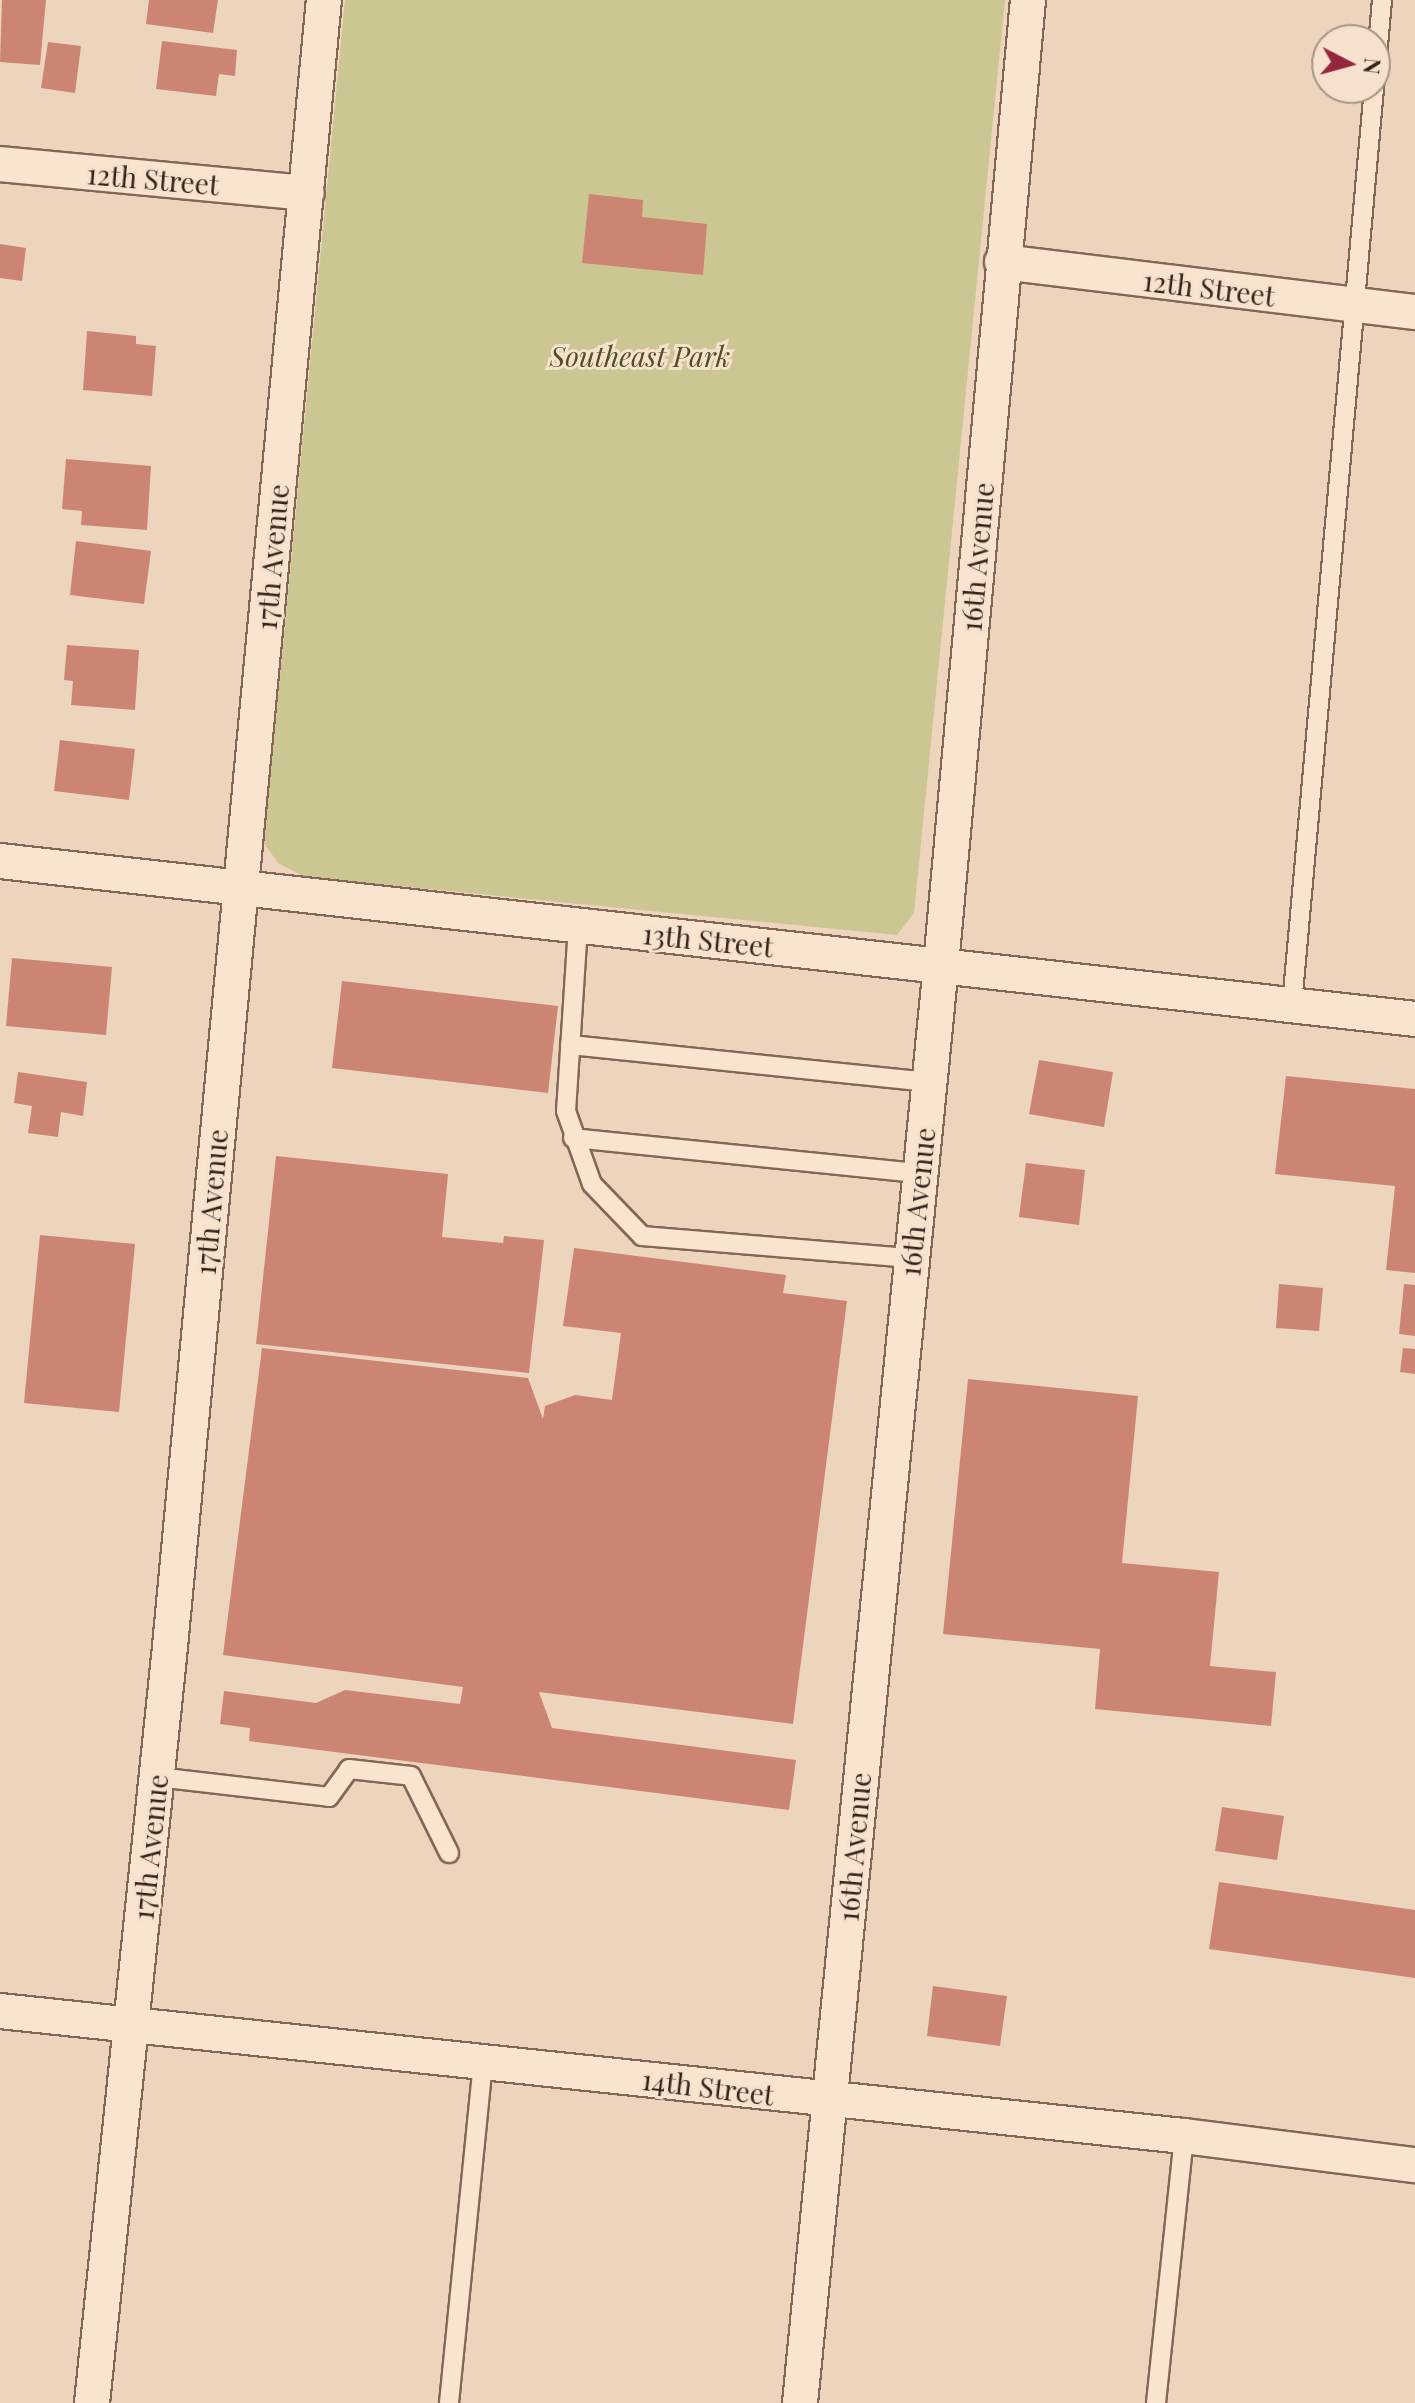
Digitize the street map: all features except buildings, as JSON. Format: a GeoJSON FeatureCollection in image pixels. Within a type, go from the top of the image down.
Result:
{"type":"FeatureCollection","features":[{"type":"Feature","properties":{"kind":"street","name":"17th Avenue"},"geometry":{"type":"LineString","coordinates":[[92,2403],[157,1777],[324,0]]}},
{"type":"Feature","properties":{"kind":"street","name":"16th Avenue"},"geometry":{"type":"LineString","coordinates":[[800,2403],[941,965],[1028,0]]}},
{"type":"Feature","properties":{"kind":"street","name":"12th Street"},"geometry":{"type":"LineString","coordinates":[[0,164],[307,193]]}},
{"type":"Feature","properties":{"kind":"street","name":"12th Street"},"geometry":{"type":"LineString","coordinates":[[1002,262],[1415,312]]}},
{"type":"Feature","properties":{"kind":"street","name":"13th Street"},"geometry":{"type":"LineString","coordinates":[[0,861],[1415,1019]]}},
{"type":"Feature","properties":{"kind":"street","name":"14th Street"},"geometry":{"type":"LineString","coordinates":[[0,2011],[132,2022],[830,2102],[1184,2136],[1415,2165]]}},
{"type":"Feature","properties":{"kind":"lane"},"geometry":{"type":"LineString","coordinates":[[1380,24],[1382,0]]}},
{"type":"Feature","properties":{"kind":"lane"},"geometry":{"type":"LineString","coordinates":[[1292,1005],[1373,104]]}},
{"type":"Feature","properties":{"kind":"lane"},"geometry":{"type":"LineString","coordinates":[[578,926],[566,1111],[573,1138],[592,1184],[642,1236],[911,1258]]}},
{"type":"Feature","properties":{"kind":"lane"},"geometry":{"type":"LineString","coordinates":[[570,1045],[929,1082]]}},
{"type":"Feature","properties":{"kind":"lane"},"geometry":{"type":"LineString","coordinates":[[573,1138],[920,1173]]}},
{"type":"Feature","properties":{"kind":"lane"},"geometry":{"type":"LineString","coordinates":[[157,1777],[329,1797],[349,1769],[411,1776],[449,1853]]}},
{"type":"Feature","properties":{"kind":"lane"},"geometry":{"type":"LineString","coordinates":[[449,2403],[483,2061]]}},
{"type":"Feature","properties":{"kind":"lane"},"geometry":{"type":"LineString","coordinates":[[1156,2403],[1184,2136]]}},
{"type":"Feature","properties":{"kind":"green space","name":"Southeast Park"},"geometry":{"type":"Polygon","coordinates":[[[345,0],[1005,0],[914,913],[897,935],[305,877],[278,863],[264,843],[345,0]]]}}]}
